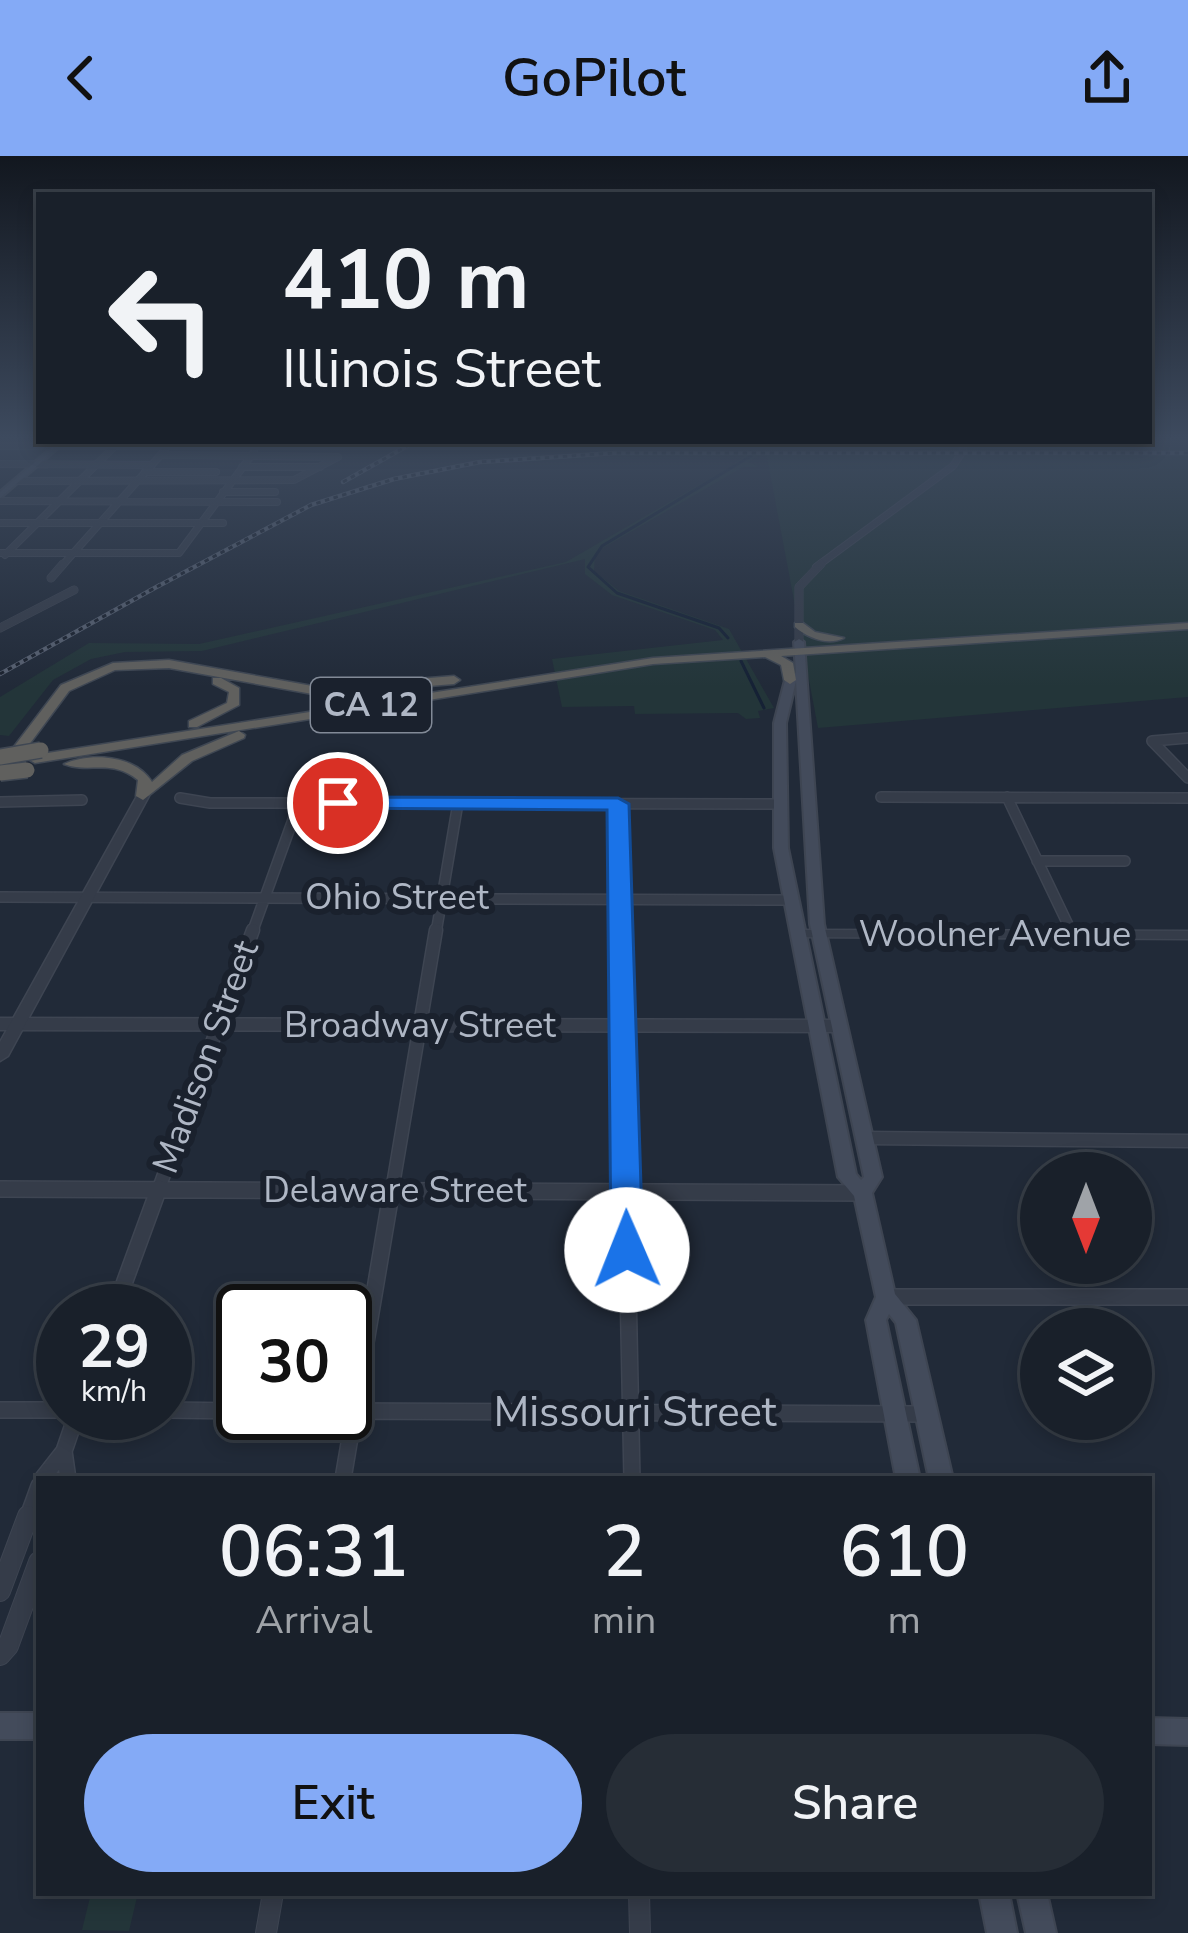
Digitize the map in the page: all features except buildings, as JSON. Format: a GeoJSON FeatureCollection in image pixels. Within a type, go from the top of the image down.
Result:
{"type":"FeatureCollection","features":[{"type":"Feature","properties":{"kind":"highway","name":"CA 12"},"geometry":{"type":"LineString","coordinates":[[0,767],[653,661],[848,639],[1188,622]]}},
{"type":"Feature","properties":{"kind":"highway","name":"CA 12"},"geometry":{"type":"LineString","coordinates":[[35,760],[142,734],[676,652],[1188,622]]}},
{"type":"Feature","properties":{"kind":"highway"},"geometry":{"type":"LineString","coordinates":[[799,625],[818,637],[848,639]]}},
{"type":"Feature","properties":{"kind":"highway"},"geometry":{"type":"LineString","coordinates":[[752,653],[783,659],[794,678]]}},
{"type":"Feature","properties":{"kind":"highway"},"geometry":{"type":"LineString","coordinates":[[0,767],[65,688],[94,673],[155,663],[275,687],[337,692],[555,670]]}},
{"type":"Feature","properties":{"kind":"highway"},"geometry":{"type":"LineString","coordinates":[[94,673],[163,668],[218,681],[235,691],[233,705],[213,718],[142,734]]}},
{"type":"Feature","properties":{"kind":"highway"},"geometry":{"type":"LineString","coordinates":[[143,796],[187,758],[228,738],[458,691]]}},
{"type":"Feature","properties":{"kind":"highway"},"geometry":{"type":"LineString","coordinates":[[0,767],[35,760],[124,764],[145,779],[143,796]]}},
{"type":"Feature","properties":{"kind":"main road"},"geometry":{"type":"LineString","coordinates":[[800,646],[780,723],[781,848],[794,899],[840,1026],[873,1177],[862,1193]]}},
{"type":"Feature","properties":{"kind":"main road"},"geometry":{"type":"LineString","coordinates":[[794,678],[805,682],[810,934],[817,1026],[847,1177],[862,1193],[886,1297],[906,1320],[939,1476]]}},
{"type":"Feature","properties":{"kind":"main road"},"geometry":{"type":"LineString","coordinates":[[886,1297],[876,1320],[907,1476]]}},
{"type":"Feature","properties":{"kind":"main road"},"geometry":{"type":"LineString","coordinates":[[0,1726],[36,1726]]}},
{"type":"Feature","properties":{"kind":"main road"},"geometry":{"type":"LineString","coordinates":[[1152,1732],[1188,1732]]}},
{"type":"Feature","properties":{"kind":"main road"},"geometry":{"type":"LineString","coordinates":[[995,1896],[1002,1933]]}},
{"type":"Feature","properties":{"kind":"main road"},"geometry":{"type":"LineString","coordinates":[[1033,1896],[1041,1933]]}},
{"type":"Feature","properties":{"kind":"street"},"geometry":{"type":"LineString","coordinates":[[800,646],[799,587],[806,575],[878,522]]}},
{"type":"Feature","properties":{"kind":"street"},"geometry":{"type":"LineString","coordinates":[[0,523],[223,523]]}},
{"type":"Feature","properties":{"kind":"street"},"geometry":{"type":"LineString","coordinates":[[2,555],[37,523]]}},
{"type":"Feature","properties":{"kind":"street"},"geometry":{"type":"LineString","coordinates":[[51,578],[97,523]]}},
{"type":"Feature","properties":{"kind":"street"},"geometry":{"type":"LineString","coordinates":[[2,555],[179,553],[200,523]]}},
{"type":"Feature","properties":{"kind":"street"},"geometry":{"type":"LineString","coordinates":[[0,628],[74,590]]}},
{"type":"Feature","properties":{"kind":"street"},"geometry":{"type":"LineString","coordinates":[[1188,738],[1152,741],[1188,778]]}},
{"type":"Feature","properties":{"kind":"street"},"geometry":{"type":"LineString","coordinates":[[0,1056],[143,796]]}},
{"type":"Feature","properties":{"kind":"street"},"geometry":{"type":"LineString","coordinates":[[881,797],[1188,797]]}},
{"type":"Feature","properties":{"kind":"street"},"geometry":{"type":"LineString","coordinates":[[1007,797],[1073,934]]}},
{"type":"Feature","properties":{"kind":"street"},"geometry":{"type":"LineString","coordinates":[[180,798],[298,803],[779,804]]}},
{"type":"Feature","properties":{"kind":"street"},"geometry":{"type":"LineString","coordinates":[[0,802],[82,800]]}},
{"type":"Feature","properties":{"kind":"street","name":"Madison Street"},"geometry":{"type":"LineString","coordinates":[[124,1284],[298,803]]}},
{"type":"Feature","properties":{"kind":"street"},"geometry":{"type":"LineString","coordinates":[[372,1295],[458,803]]}},
{"type":"Feature","properties":{"kind":"street"},"geometry":{"type":"LineString","coordinates":[[618,804],[632,1476]]}},
{"type":"Feature","properties":{"kind":"street"},"geometry":{"type":"LineString","coordinates":[[1037,861],[1125,861]]}},
{"type":"Feature","properties":{"kind":"street","name":"Ohio Street"},"geometry":{"type":"LineString","coordinates":[[0,897],[794,899]]}},
{"type":"Feature","properties":{"kind":"street","name":"Woolner Avenue"},"geometry":{"type":"LineString","coordinates":[[810,934],[1188,934]]}},
{"type":"Feature","properties":{"kind":"street","name":"Broadway Street"},"geometry":{"type":"LineString","coordinates":[[0,1024],[840,1026]]}},
{"type":"Feature","properties":{"kind":"street"},"geometry":{"type":"LineString","coordinates":[[865,1138],[1188,1141]]}},
{"type":"Feature","properties":{"kind":"street","name":"Delaware Street"},"geometry":{"type":"LineString","coordinates":[[0,1189],[862,1193]]}},
{"type":"Feature","properties":{"kind":"street"},"geometry":{"type":"LineString","coordinates":[[886,1297],[1188,1297]]}},
{"type":"Feature","properties":{"kind":"street"},"geometry":{"type":"LineString","coordinates":[[0,1410],[36,1410]]}},
{"type":"Feature","properties":{"kind":"street","name":"Missouri Street"},"geometry":{"type":"LineString","coordinates":[[372,1411],[926,1414]]}},
{"type":"Feature","properties":{"kind":"street"},"geometry":{"type":"LineString","coordinates":[[45,1476],[68,1440]]}},
{"type":"Feature","properties":{"kind":"street"},"geometry":{"type":"LineString","coordinates":[[344,1476],[347,1440]]}},
{"type":"Feature","properties":{"kind":"street"},"geometry":{"type":"LineString","coordinates":[[64,1451],[68,1476]]}},
{"type":"Feature","properties":{"kind":"street"},"geometry":{"type":"LineString","coordinates":[[0,1591],[36,1494]]}},
{"type":"Feature","properties":{"kind":"street"},"geometry":{"type":"LineString","coordinates":[[0,1655],[8,1646],[36,1570]]}},
{"type":"Feature","properties":{"kind":"street"},"geometry":{"type":"LineString","coordinates":[[266,1933],[272,1896]]}},
{"type":"Feature","properties":{"kind":"street"},"geometry":{"type":"LineString","coordinates":[[639,1896],[640,1933]]}},
{"type":"Feature","properties":{"kind":"shaded area"},"geometry":{"type":"Polygon","coordinates":[[[635,522],[648,522],[595,554],[594,571],[619,591],[729,629],[774,708],[758,711],[760,718],[746,719],[738,713],[635,714],[634,706],[562,707],[552,659],[723,640],[715,630],[612,595],[585,574],[585,559],[202,651],[125,652],[91,659],[53,680],[9,736],[0,735],[0,697],[89,643],[199,644],[566,562],[635,522]]]}},
{"type":"Feature","properties":{"kind":"shaded area"},"geometry":{"type":"Polygon","coordinates":[[[779,522],[1188,522],[1188,697],[818,728],[779,522]]]}},
{"type":"Feature","properties":{"kind":"shaded area"},"geometry":{"type":"Polygon","coordinates":[[[90,1896],[137,1896],[129,1931],[82,1930],[90,1896]]]}},
{"type":"Feature","properties":{"kind":"waterway"},"geometry":{"type":"LineString","coordinates":[[642,522],[602,546],[588,567],[617,593],[719,628],[728,638]]}},
{"type":"Feature","properties":{"kind":"waterway"},"geometry":{"type":"LineString","coordinates":[[741,661],[764,708]]}},
{"type":"Feature","properties":{"kind":"railway"},"geometry":{"type":"LineString","coordinates":[[154,589],[279,522]]}},
{"type":"Feature","properties":{"kind":"railway"},"geometry":{"type":"LineString","coordinates":[[154,589],[160,585]]}},
{"type":"Feature","properties":{"kind":"railway"},"geometry":{"type":"LineString","coordinates":[[0,674],[154,589]]}},
{"type":"Feature","properties":{"kind":"railway"},"geometry":{"type":"LineString","coordinates":[[149,591],[154,589]]}},
{"type":"Feature","properties":{"kind":"route"},"geometry":{"type":"LineString","coordinates":[[338,803],[618,804],[627,1250]]}}]}
